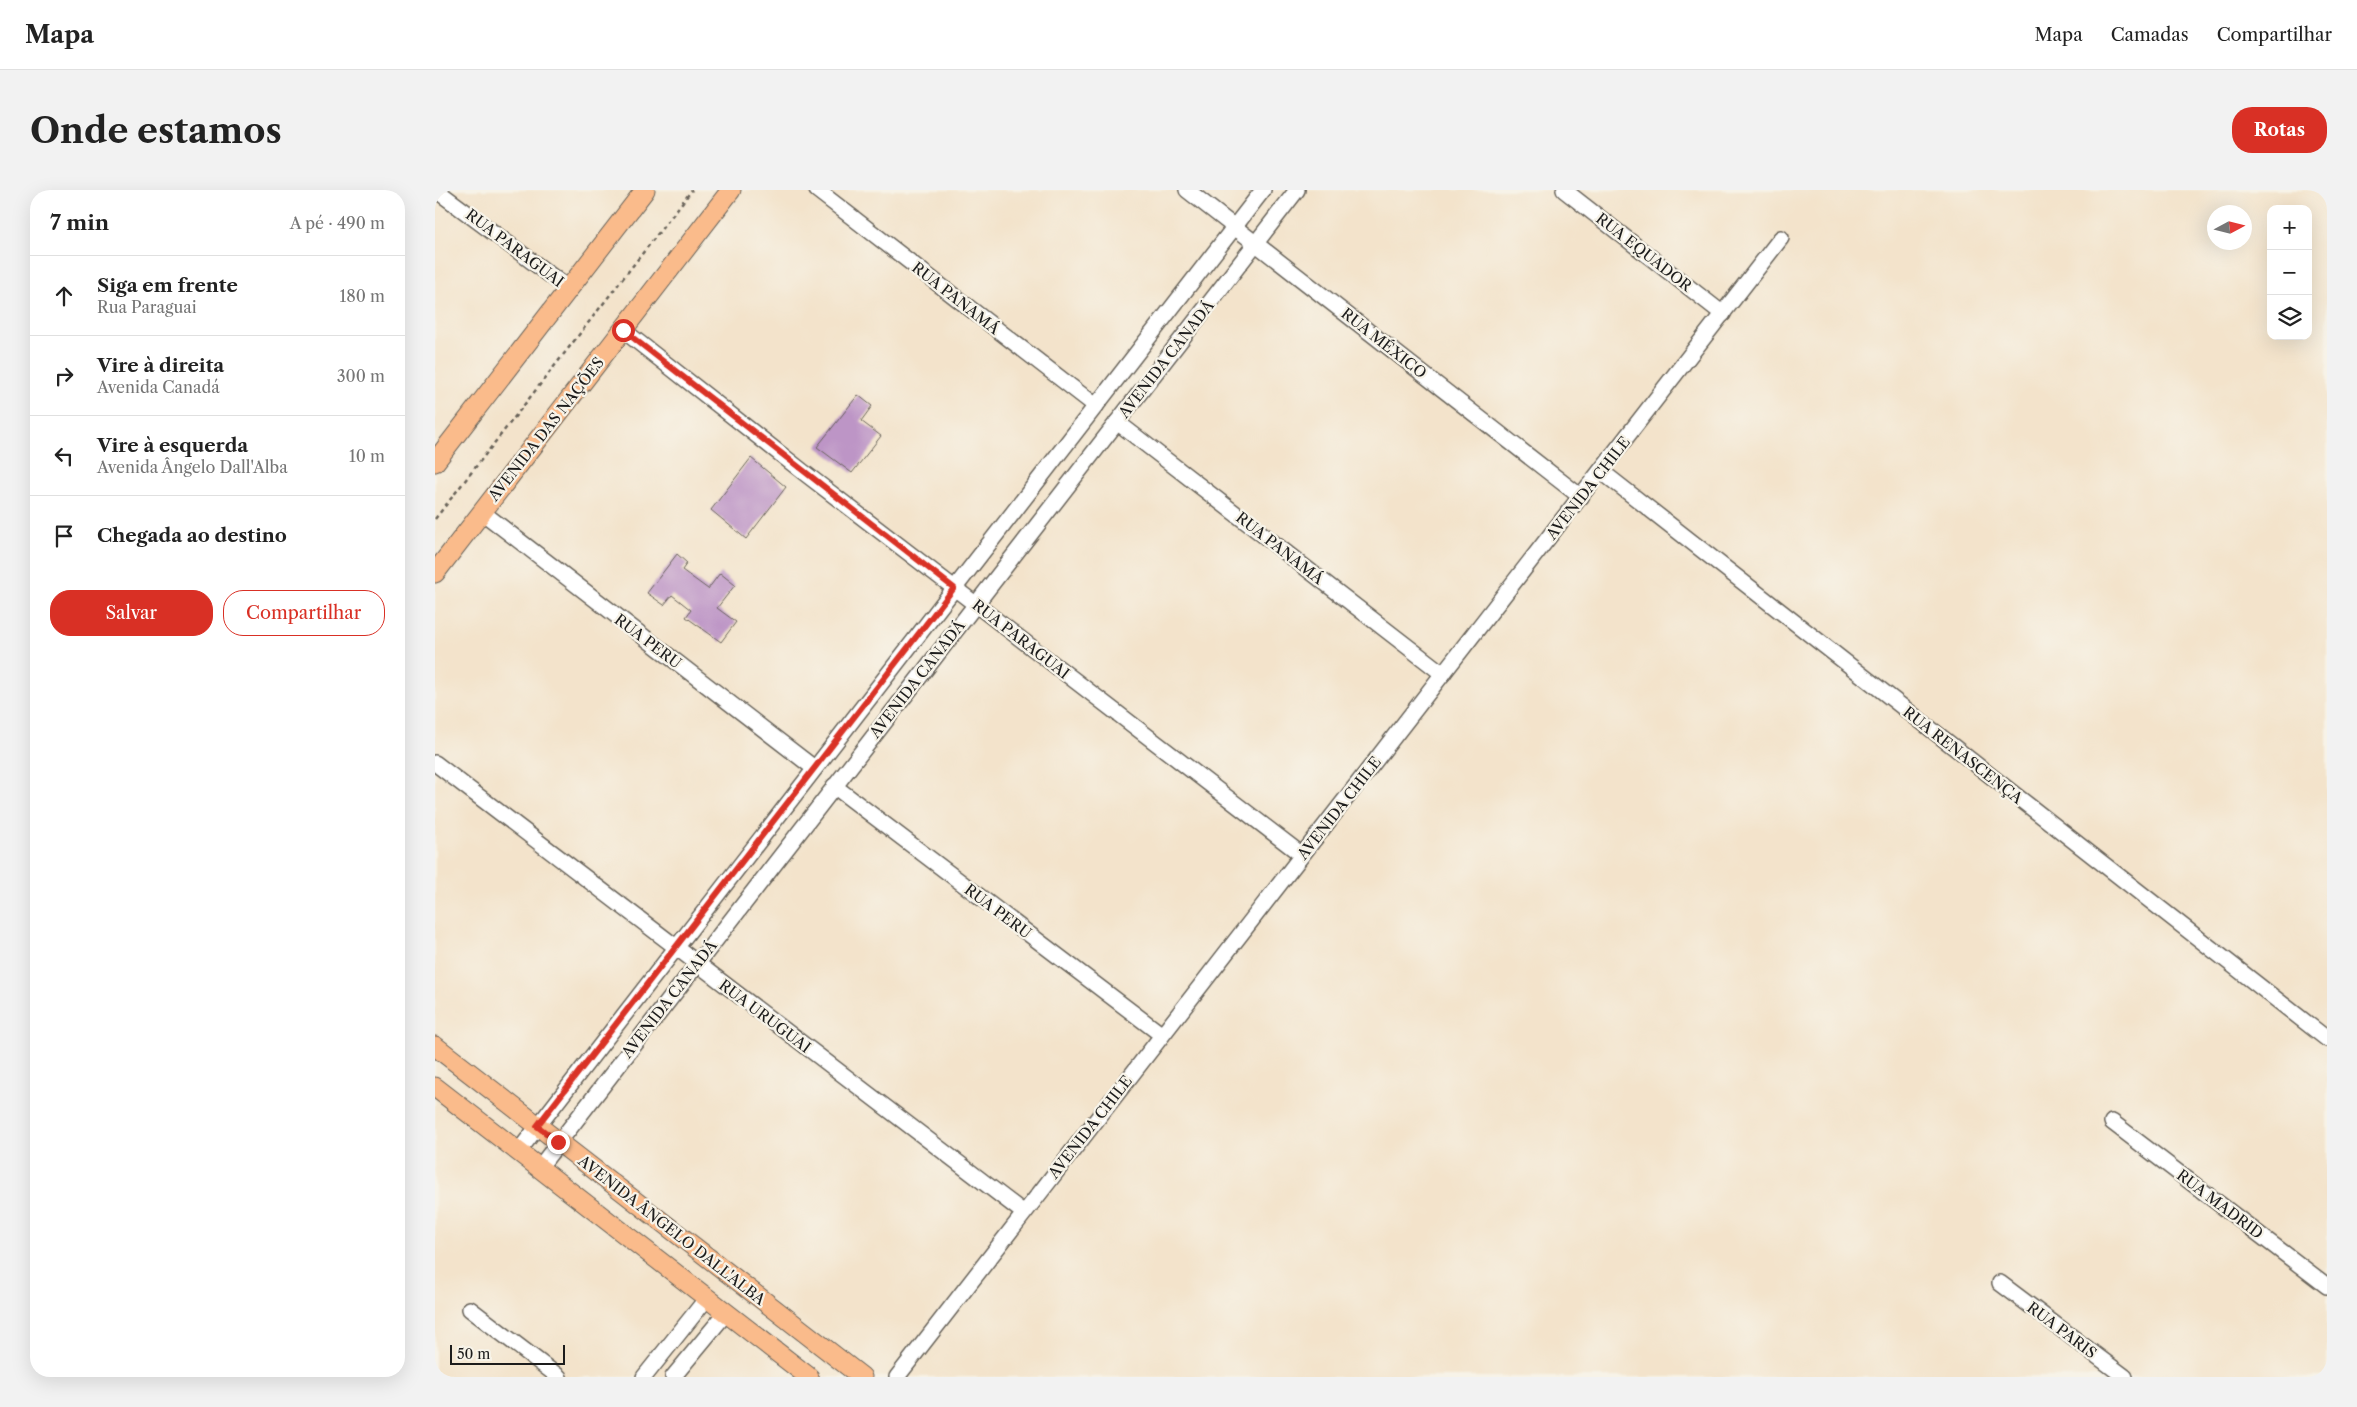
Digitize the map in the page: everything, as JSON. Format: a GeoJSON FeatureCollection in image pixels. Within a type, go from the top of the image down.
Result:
{"type":"FeatureCollection","features":[{"type":"Feature","properties":{"kind":"main road"},"geometry":{"type":"LineString","coordinates":[[435,462],[645,190]]}},
{"type":"Feature","properties":{"kind":"main road","name":"AVENIDA DAS NAÇÕES"},"geometry":{"type":"LineString","coordinates":[[435,573],[731,190]]}},
{"type":"Feature","properties":{"kind":"main road","name":"AVENIDA ÂNGELO DALL'ALBA"},"geometry":{"type":"LineString","coordinates":[[435,1046],[862,1377]]}},
{"type":"Feature","properties":{"kind":"main road"},"geometry":{"type":"LineString","coordinates":[[435,1087],[809,1377]]}},
{"type":"Feature","properties":{"kind":"street","name":"RUA PARAGUAI"},"geometry":{"type":"LineString","coordinates":[[436,190],[569,289]]}},
{"type":"Feature","properties":{"kind":"street","name":"RUA PANAMÁ"},"geometry":{"type":"LineString","coordinates":[[817,190],[1096,406]]}},
{"type":"Feature","properties":{"kind":"street","name":"RUA MÉXICO"},"geometry":{"type":"LineString","coordinates":[[1187,190],[1581,497]]}},
{"type":"Feature","properties":{"kind":"street","name":"AVENIDA CANADÁ"},"geometry":{"type":"LineString","coordinates":[[518,1152],[1263,190]]}},
{"type":"Feature","properties":{"kind":"street","name":"AVENIDA CANADÁ"},"geometry":{"type":"LineString","coordinates":[[539,1168],[1297,190]]}},
{"type":"Feature","properties":{"kind":"street","name":"RUA EQUADOR"},"geometry":{"type":"LineString","coordinates":[[1564,190],[1723,314]]}},
{"type":"Feature","properties":{"kind":"street","name":"AVENIDA CHILE"},"geometry":{"type":"LineString","coordinates":[[897,1377],[1781,238]]}},
{"type":"Feature","properties":{"kind":"street","name":"RUA PARAGUAI"},"geometry":{"type":"LineString","coordinates":[[623,330],[954,588],[1302,855]]}},
{"type":"Feature","properties":{"kind":"street","name":"RUA PANAMÁ"},"geometry":{"type":"LineString","coordinates":[[1117,422],[1443,674]]}},
{"type":"Feature","properties":{"kind":"street","name":"RUA RENASCENÇA"},"geometry":{"type":"LineString","coordinates":[[1601,471],[2327,1039]]}},
{"type":"Feature","properties":{"kind":"street","name":"RUA PERU"},"geometry":{"type":"LineString","coordinates":[[482,512],[814,768]]}},
{"type":"Feature","properties":{"kind":"street","name":"RUA URUGUAI"},"geometry":{"type":"LineString","coordinates":[[435,764],[1023,1214]]}},
{"type":"Feature","properties":{"kind":"street","name":"RUA PERU"},"geometry":{"type":"LineString","coordinates":[[834,786],[1162,1035]]}},
{"type":"Feature","properties":{"kind":"street","name":"RUA MADRID"},"geometry":{"type":"LineString","coordinates":[[2112,1122],[2327,1286]]}},
{"type":"Feature","properties":{"kind":"street","name":"RUA PARIS"},"geometry":{"type":"LineString","coordinates":[[2000,1282],[2125,1377]]}},
{"type":"Feature","properties":{"kind":"street"},"geometry":{"type":"LineString","coordinates":[[644,1377],[707,1298]]}},
{"type":"Feature","properties":{"kind":"street"},"geometry":{"type":"LineString","coordinates":[[470,1309],[559,1377]]}},
{"type":"Feature","properties":{"kind":"street"},"geometry":{"type":"LineString","coordinates":[[673,1377],[726,1313]]}},
{"type":"Feature","properties":{"kind":"path"},"geometry":{"type":"LineString","coordinates":[[435,519],[691,190]]}},
{"type":"Feature","properties":{"kind":"building"},"geometry":{"type":"Polygon","coordinates":[[[858,395],[872,406],[861,421],[881,436],[852,473],[817,447],[858,395]]]}},
{"type":"Feature","properties":{"kind":"building"},"geometry":{"type":"Polygon","coordinates":[[[751,458],[786,487],[746,539],[711,510],[751,458]]]}},
{"type":"Feature","properties":{"kind":"building"},"geometry":{"type":"Polygon","coordinates":[[[677,554],[687,563],[682,570],[708,589],[720,573],[735,585],[717,608],[736,622],[721,642],[686,617],[691,610],[672,595],[664,605],[647,593],[677,554]]]}},
{"type":"Feature","properties":{"kind":"route"},"geometry":{"type":"LineString","coordinates":[[558,1142],[537,1126],[954,588],[623,330]]}}]}
